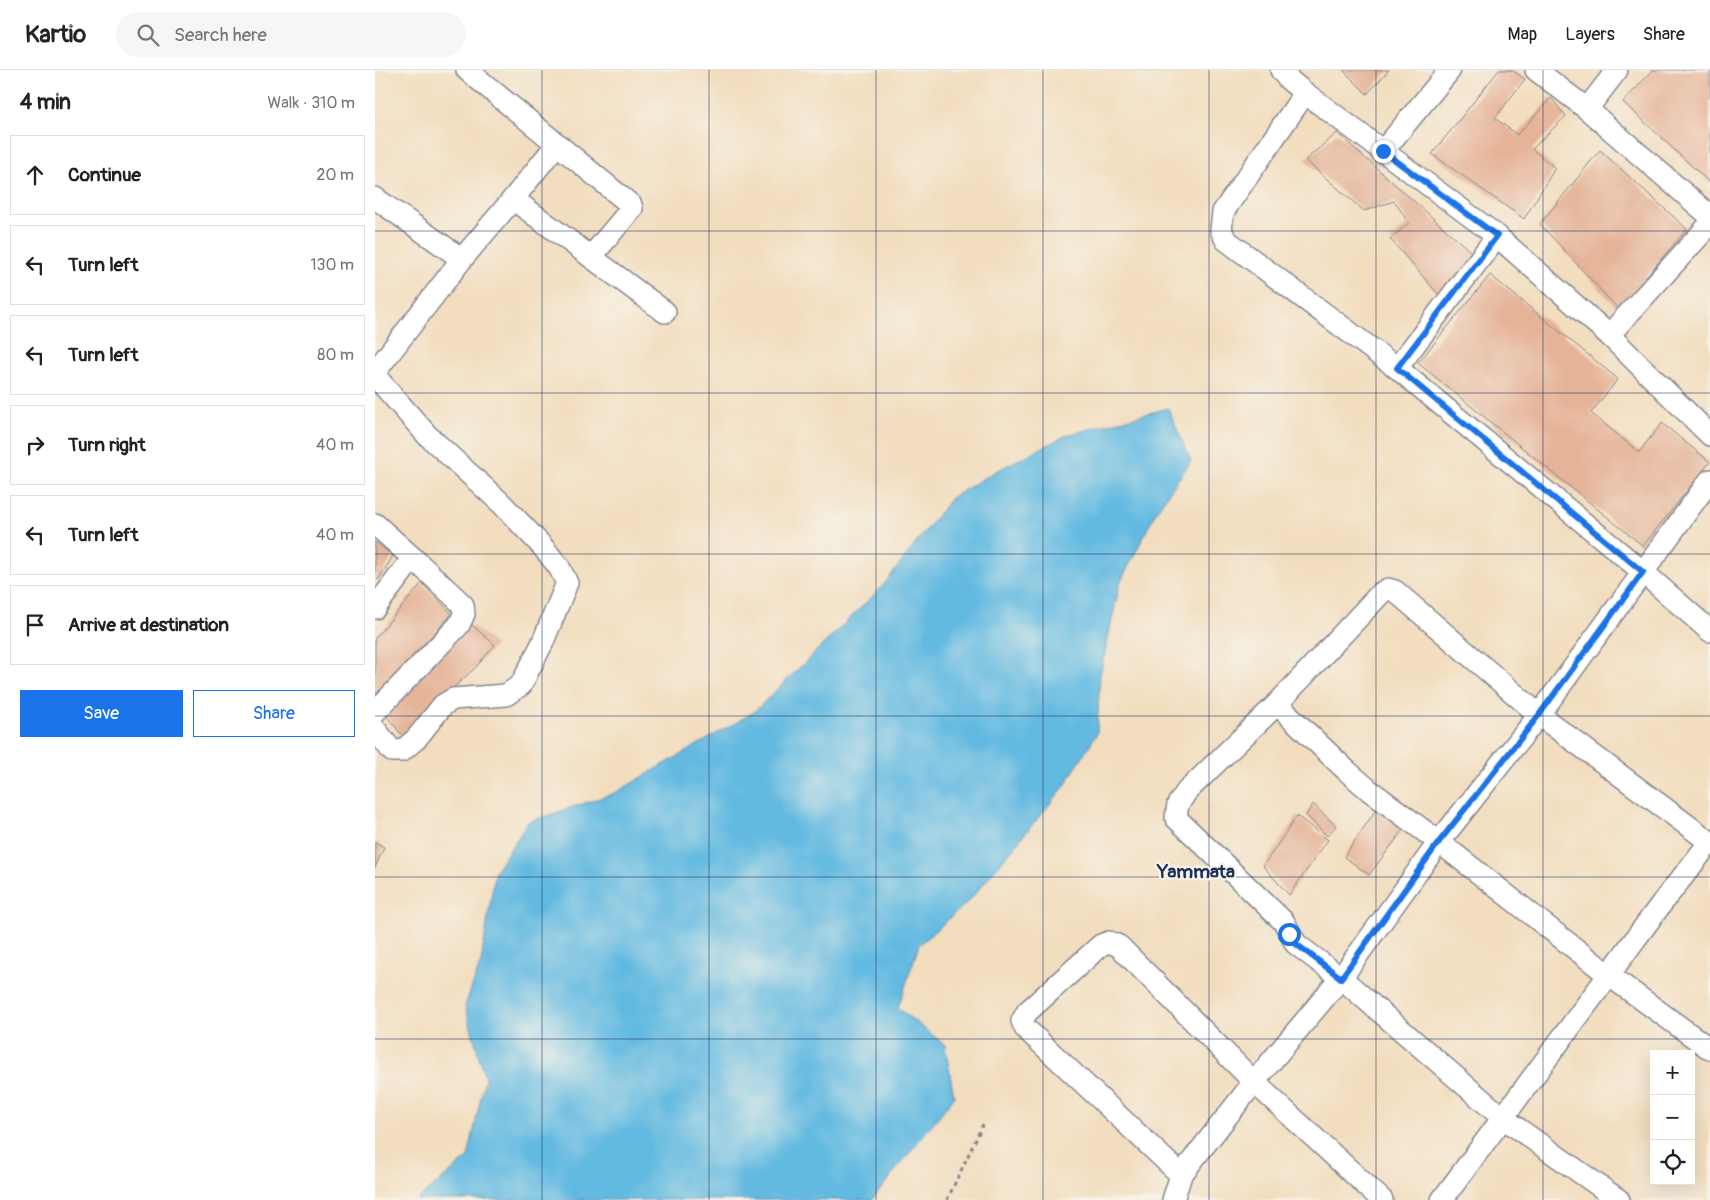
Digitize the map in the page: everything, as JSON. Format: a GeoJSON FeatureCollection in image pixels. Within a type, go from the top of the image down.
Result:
{"type":"FeatureCollection","features":[{"type":"Feature","properties":{"kind":"street"},"geometry":{"type":"LineString","coordinates":[[467,70],[631,204],[632,208],[591,257]]}},
{"type":"Feature","properties":{"kind":"street"},"geometry":{"type":"LineString","coordinates":[[1281,70],[1288,79],[1305,93],[1497,236],[1609,335],[1710,434]]}},
{"type":"Feature","properties":{"kind":"street"},"geometry":{"type":"LineString","coordinates":[[1383,151],[1451,70]]}},
{"type":"Feature","properties":{"kind":"street"},"geometry":{"type":"LineString","coordinates":[[1536,70],[1587,109],[1710,216]]}},
{"type":"Feature","properties":{"kind":"street"},"geometry":{"type":"LineString","coordinates":[[1587,109],[1617,70]]}},
{"type":"Feature","properties":{"kind":"street"},"geometry":{"type":"LineString","coordinates":[[1305,93],[1223,212],[1221,230],[1226,240],[1397,368],[1643,572],[1710,632]]}},
{"type":"Feature","properties":{"kind":"street"},"geometry":{"type":"LineString","coordinates":[[375,372],[462,259],[557,144]]}},
{"type":"Feature","properties":{"kind":"street"},"geometry":{"type":"LineString","coordinates":[[375,198],[462,259]]}},
{"type":"Feature","properties":{"kind":"street"},"geometry":{"type":"LineString","coordinates":[[513,199],[665,312]]}},
{"type":"Feature","properties":{"kind":"street"},"geometry":{"type":"LineString","coordinates":[[1609,335],[1710,224]]}},
{"type":"Feature","properties":{"kind":"street"},"geometry":{"type":"LineString","coordinates":[[1397,368],[1497,236]]}},
{"type":"Feature","properties":{"kind":"street"},"geometry":{"type":"LineString","coordinates":[[375,376],[427,435],[502,504],[542,546],[559,566],[567,583],[542,644],[521,685],[506,694],[453,699],[443,705],[416,739],[402,751],[392,751],[375,729]]}},
{"type":"Feature","properties":{"kind":"street"},"geometry":{"type":"LineString","coordinates":[[1173,1200],[1181,1175],[1254,1082],[1341,978],[1439,842],[1539,715],[1710,480]]}},
{"type":"Feature","properties":{"kind":"street"},"geometry":{"type":"LineString","coordinates":[[375,524],[463,605],[464,614],[459,625],[375,712]]}},
{"type":"Feature","properties":{"kind":"street"},"geometry":{"type":"LineString","coordinates":[[375,608],[413,558]]}},
{"type":"Feature","properties":{"kind":"street"},"geometry":{"type":"LineString","coordinates":[[1442,1200],[1503,1118],[1610,976],[1662,904],[1710,842],[1539,715],[1395,591],[1388,589],[1381,593],[1277,704],[1187,791],[1178,804],[1176,818],[1284,922],[1296,944],[1341,978],[1503,1118],[1619,1200]]}},
{"type":"Feature","properties":{"kind":"street"},"geometry":{"type":"LineString","coordinates":[[1277,704],[1347,771],[1610,976],[1710,1049]]}},
{"type":"Feature","properties":{"kind":"street"},"geometry":{"type":"LineString","coordinates":[[1181,1175],[1025,1028],[1022,1021],[1027,1012],[1101,945],[1109,942],[1119,946],[1254,1082],[1382,1200]]}},
{"type":"Feature","properties":{"kind":"path"},"geometry":{"type":"LineString","coordinates":[[947,1200],[983,1124]]}},
{"type":"Feature","properties":{"kind":"water"},"geometry":{"type":"Polygon","coordinates":[[[1168,408],[1191,461],[1157,510],[1120,583],[1100,675],[1097,733],[1064,787],[969,901],[919,945],[898,1008],[945,1045],[954,1097],[872,1200],[417,1200],[468,1158],[485,1078],[465,1006],[481,962],[495,872],[528,822],[615,793],[754,712],[882,587],[951,498],[996,471],[1067,435],[1168,408]]]}},
{"type":"Feature","properties":{"kind":"building"},"geometry":{"type":"Polygon","coordinates":[[[1343,70],[1389,70],[1367,94],[1343,70]]]}},
{"type":"Feature","properties":{"kind":"building"},"geometry":{"type":"Polygon","coordinates":[[[1499,70],[1512,70],[1525,79],[1495,118],[1517,135],[1551,98],[1566,116],[1532,149],[1555,168],[1524,219],[1432,154],[1499,70]]]}},
{"type":"Feature","properties":{"kind":"building"},"geometry":{"type":"Polygon","coordinates":[[[1653,70],[1710,70],[1710,183],[1623,102],[1653,70]]]}},
{"type":"Feature","properties":{"kind":"building"},"geometry":{"type":"Polygon","coordinates":[[[1337,133],[1487,266],[1446,303],[1390,239],[1409,223],[1394,201],[1364,211],[1305,160],[1337,133]]]}},
{"type":"Feature","properties":{"kind":"building"},"geometry":{"type":"Polygon","coordinates":[[[1600,150],[1687,229],[1618,309],[1540,224],[1600,150]]]}},
{"type":"Feature","properties":{"kind":"building"},"geometry":{"type":"Polygon","coordinates":[[[1490,275],[1618,379],[1591,413],[1639,452],[1662,423],[1710,462],[1643,546],[1418,363],[1490,275]]]}},
{"type":"Feature","properties":{"kind":"building"},"geometry":{"type":"Polygon","coordinates":[[[375,542],[393,556],[379,579],[375,580],[375,542]]]}},
{"type":"Feature","properties":{"kind":"building"},"geometry":{"type":"Polygon","coordinates":[[[422,583],[452,614],[375,696],[375,638],[422,583]]]}},
{"type":"Feature","properties":{"kind":"building"},"geometry":{"type":"Polygon","coordinates":[[[472,625],[495,645],[475,668],[439,701],[405,739],[385,714],[472,625]]]}},
{"type":"Feature","properties":{"kind":"building"},"geometry":{"type":"Polygon","coordinates":[[[1313,804],[1336,826],[1327,836],[1306,815],[1313,804]]]}},
{"type":"Feature","properties":{"kind":"building"},"geometry":{"type":"Polygon","coordinates":[[[1377,808],[1407,825],[1369,875],[1344,857],[1377,808]]]}},
{"type":"Feature","properties":{"kind":"building"},"geometry":{"type":"Polygon","coordinates":[[[1297,816],[1328,840],[1289,895],[1263,866],[1297,816]]]}},
{"type":"Feature","properties":{"kind":"building"},"geometry":{"type":"Polygon","coordinates":[[[375,842],[384,847],[375,868],[375,842]]]}},
{"type":"Feature","properties":{"kind":"district","name":"Yammata"},"geometry":{"type":"Point","coordinates":[1196,871]}},
{"type":"Feature","properties":{"kind":"route"},"geometry":{"type":"LineString","coordinates":[[1289,934],[1296,944],[1341,978],[1439,842],[1539,715],[1643,572],[1397,368],[1497,236],[1383,151]]}}]}
